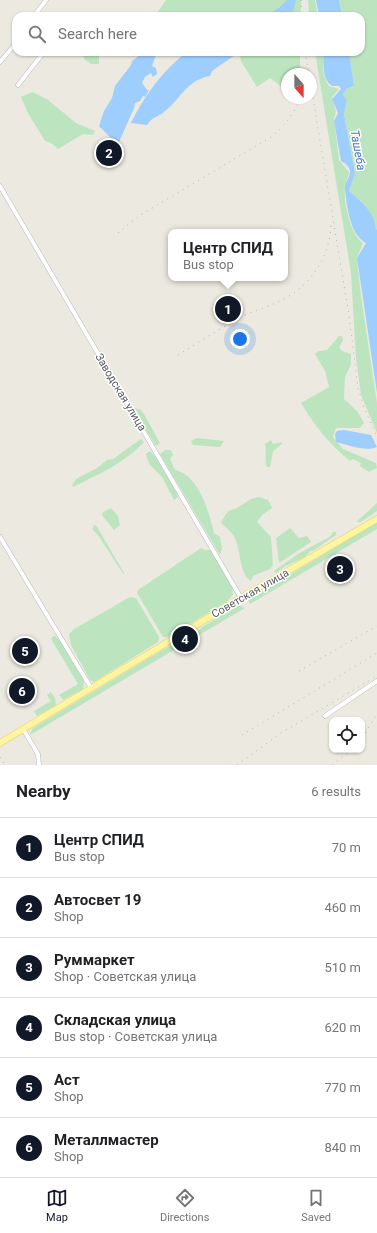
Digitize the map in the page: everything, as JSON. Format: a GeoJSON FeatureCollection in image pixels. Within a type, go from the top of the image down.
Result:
{"type":"FeatureCollection","features":[{"type":"Feature","properties":{"kind":"main road","name":"Советская улица"},"geometry":{"type":"LineString","coordinates":[[0,743],[377,519]]}},
{"type":"Feature","properties":{"kind":"street"},"geometry":{"type":"LineString","coordinates":[[37,12],[46,0]]}},
{"type":"Feature","properties":{"kind":"street"},"geometry":{"type":"LineString","coordinates":[[0,62],[12,48]]}},
{"type":"Feature","properties":{"kind":"street"},"geometry":{"type":"LineString","coordinates":[[18,85],[41,56]]}},
{"type":"Feature","properties":{"kind":"street","name":"Заводская улица"},"geometry":{"type":"LineString","coordinates":[[0,186],[242,598]]}},
{"type":"Feature","properties":{"kind":"street"},"geometry":{"type":"LineString","coordinates":[[0,537],[91,688]]}},
{"type":"Feature","properties":{"kind":"street"},"geometry":{"type":"LineString","coordinates":[[325,716],[377,681]]}},
{"type":"Feature","properties":{"kind":"street"},"geometry":{"type":"LineString","coordinates":[[23,729],[38,754],[39,765]]}},
{"type":"Feature","properties":{"kind":"green space"},"geometry":{"type":"Polygon","coordinates":[[[166,0],[301,0],[301,12],[158,12],[166,0]]]}},
{"type":"Feature","properties":{"kind":"green space"},"geometry":{"type":"Polygon","coordinates":[[[308,0],[315,0],[317,12],[309,12],[308,0]]]}},
{"type":"Feature","properties":{"kind":"green space"},"geometry":{"type":"Polygon","coordinates":[[[339,0],[377,0],[377,230],[361,201],[349,191],[355,174],[344,114],[347,100],[343,95],[346,89],[354,86],[350,56],[365,56],[365,12],[341,12],[339,0]]]}},
{"type":"Feature","properties":{"kind":"green space"},"geometry":{"type":"Polygon","coordinates":[[[84,56],[99,56],[99,64],[91,64],[84,59],[84,56]]]}},
{"type":"Feature","properties":{"kind":"green space"},"geometry":{"type":"Polygon","coordinates":[[[240,56],[300,56],[300,68],[281,68],[281,86],[270,78],[257,87],[241,61],[240,56]]]}},
{"type":"Feature","properties":{"kind":"green space"},"geometry":{"type":"Polygon","coordinates":[[[316,56],[323,56],[324,74],[329,86],[339,89],[332,97],[336,112],[334,118],[339,160],[349,172],[345,188],[345,201],[349,218],[355,233],[363,243],[357,258],[361,296],[377,403],[377,433],[361,395],[356,358],[351,273],[316,56]]]}},
{"type":"Feature","properties":{"kind":"green space"},"geometry":{"type":"Polygon","coordinates":[[[33,92],[48,100],[76,123],[95,131],[93,135],[83,134],[58,149],[51,143],[45,141],[28,113],[21,97],[33,92]]]}},
{"type":"Feature","properties":{"kind":"green space"},"geometry":{"type":"Polygon","coordinates":[[[339,336],[342,336],[343,340],[339,347],[342,351],[351,354],[351,364],[345,377],[344,399],[357,411],[364,423],[360,428],[336,428],[333,437],[343,449],[376,463],[377,468],[369,472],[360,466],[361,463],[353,459],[350,461],[335,448],[317,427],[301,403],[329,387],[325,371],[315,354],[319,351],[327,350],[339,336]]]}},
{"type":"Feature","properties":{"kind":"green space"},"geometry":{"type":"Polygon","coordinates":[[[132,407],[141,410],[144,414],[160,443],[156,446],[132,407]]]}},
{"type":"Feature","properties":{"kind":"green space"},"geometry":{"type":"Polygon","coordinates":[[[197,438],[224,441],[220,447],[193,445],[191,441],[197,438]]]}},
{"type":"Feature","properties":{"kind":"green space"},"geometry":{"type":"Polygon","coordinates":[[[141,439],[144,442],[120,462],[73,487],[72,485],[76,479],[97,468],[107,460],[113,459],[141,439]]]}},
{"type":"Feature","properties":{"kind":"green space"},"geometry":{"type":"Polygon","coordinates":[[[271,440],[273,444],[282,442],[282,444],[273,451],[270,467],[267,467],[265,444],[271,440]]]}},
{"type":"Feature","properties":{"kind":"green space"},"geometry":{"type":"Polygon","coordinates":[[[165,450],[171,450],[173,455],[170,459],[175,470],[183,473],[191,479],[202,496],[214,533],[220,537],[222,548],[220,555],[160,454],[165,450]]]}},
{"type":"Feature","properties":{"kind":"green space"},"geometry":{"type":"Polygon","coordinates":[[[150,451],[156,457],[176,492],[178,497],[174,500],[162,477],[149,464],[146,454],[150,451]]]}},
{"type":"Feature","properties":{"kind":"green space"},"geometry":{"type":"Polygon","coordinates":[[[259,497],[268,500],[272,508],[262,515],[257,522],[271,537],[273,565],[270,569],[253,576],[251,581],[243,571],[238,546],[234,536],[221,522],[228,511],[237,508],[251,499],[259,497]]]}},
{"type":"Feature","properties":{"kind":"green space"},"geometry":{"type":"Polygon","coordinates":[[[377,503],[377,511],[361,522],[356,522],[377,503]]]}},
{"type":"Feature","properties":{"kind":"green space"},"geometry":{"type":"Polygon","coordinates":[[[111,508],[118,516],[120,525],[114,530],[102,515],[103,512],[111,508]]]}},
{"type":"Feature","properties":{"kind":"green space"},"geometry":{"type":"Polygon","coordinates":[[[377,522],[377,529],[250,604],[248,600],[377,522]]]}},
{"type":"Feature","properties":{"kind":"green space"},"geometry":{"type":"Polygon","coordinates":[[[96,525],[124,575],[98,535],[93,530],[93,526],[96,525]]]}},
{"type":"Feature","properties":{"kind":"green space"},"geometry":{"type":"Polygon","coordinates":[[[290,528],[299,538],[307,536],[311,542],[279,563],[276,538],[290,528]]]}},
{"type":"Feature","properties":{"kind":"green space"},"geometry":{"type":"Polygon","coordinates":[[[333,532],[336,532],[336,535],[313,551],[310,551],[303,558],[275,573],[274,571],[298,554],[331,536],[333,532]]]}},
{"type":"Feature","properties":{"kind":"green space"},"geometry":{"type":"Polygon","coordinates":[[[201,548],[210,550],[232,586],[233,594],[227,602],[167,637],[163,637],[137,593],[138,590],[201,548]]]}},
{"type":"Feature","properties":{"kind":"green space"},"geometry":{"type":"Polygon","coordinates":[[[130,597],[136,598],[159,637],[158,642],[94,682],[90,680],[71,645],[69,634],[74,629],[130,597]]]}},
{"type":"Feature","properties":{"kind":"green space"},"geometry":{"type":"Polygon","coordinates":[[[239,605],[245,608],[30,735],[32,729],[38,725],[164,649],[176,643],[190,639],[202,627],[239,605]]]}},
{"type":"Feature","properties":{"kind":"green space"},"geometry":{"type":"Polygon","coordinates":[[[54,635],[61,642],[84,681],[83,689],[63,700],[59,695],[78,684],[51,639],[54,635]]]}},
{"type":"Feature","properties":{"kind":"green space"},"geometry":{"type":"Polygon","coordinates":[[[50,691],[55,698],[56,705],[37,716],[34,711],[51,701],[47,695],[50,691]]]}},
{"type":"Feature","properties":{"kind":"water"},"geometry":{"type":"Polygon","coordinates":[[[287,0],[296,0],[293,12],[272,12],[279,8],[287,0]]]}},
{"type":"Feature","properties":{"kind":"water"},"geometry":{"type":"Polygon","coordinates":[[[316,0],[339,0],[341,12],[318,12],[316,0]]]}},
{"type":"Feature","properties":{"kind":"water"},"geometry":{"type":"Polygon","coordinates":[[[138,56],[156,56],[152,66],[156,68],[157,74],[153,77],[151,73],[145,77],[142,83],[147,90],[149,90],[145,97],[143,96],[140,101],[135,103],[119,142],[114,141],[99,126],[104,111],[112,98],[115,86],[131,65],[132,61],[138,56]]]}},
{"type":"Feature","properties":{"kind":"water"},"geometry":{"type":"Polygon","coordinates":[[[182,56],[234,56],[212,71],[210,76],[202,78],[189,86],[170,107],[147,125],[131,123],[148,93],[162,75],[182,56]]]}},
{"type":"Feature","properties":{"kind":"water","name":"Ташеба"},"geometry":{"type":"Polygon","coordinates":[[[323,56],[350,56],[354,86],[346,89],[343,95],[347,100],[344,114],[355,174],[349,191],[368,210],[373,218],[377,230],[377,393],[357,258],[366,243],[356,234],[350,220],[345,186],[350,172],[349,168],[341,161],[334,121],[338,113],[332,99],[341,89],[339,86],[332,86],[329,83],[324,71],[323,56]]]}},
{"type":"Feature","properties":{"kind":"water"},"geometry":{"type":"Polygon","coordinates":[[[344,430],[371,435],[377,447],[368,449],[336,442],[335,434],[337,431],[344,430]]]}},
{"type":"Feature","properties":{"kind":"railway"},"geometry":{"type":"LineString","coordinates":[[301,0],[302,12]]}},
{"type":"Feature","properties":{"kind":"railway"},"geometry":{"type":"LineString","coordinates":[[306,56],[308,68]]}},
{"type":"Feature","properties":{"kind":"railway"},"geometry":{"type":"LineString","coordinates":[[118,233],[139,216],[271,137],[281,129],[297,104]]}},
{"type":"Feature","properties":{"kind":"railway"},"geometry":{"type":"LineString","coordinates":[[314,104],[349,315],[358,388],[364,407],[377,437]]}},
{"type":"Feature","properties":{"kind":"railway"},"geometry":{"type":"LineString","coordinates":[[178,355],[243,316],[280,301],[300,288],[309,280],[322,261],[331,226]]}},
{"type":"Feature","properties":{"kind":"railway"},"geometry":{"type":"LineString","coordinates":[[299,671],[377,626]]}},
{"type":"Feature","properties":{"kind":"railway"},"geometry":{"type":"LineString","coordinates":[[242,735],[377,653]]}},
{"type":"Feature","properties":{"kind":"railway"},"geometry":{"type":"LineString","coordinates":[[237,765],[281,733],[377,676]]}},
{"type":"Feature","properties":{"kind":"railway"},"geometry":{"type":"LineString","coordinates":[[365,733],[377,714]]}},
{"type":"Feature","properties":{"kind":"railway"},"geometry":{"type":"LineString","coordinates":[[332,765],[348,753]]}},
{"type":"Feature","properties":{"kind":"railway"},"geometry":{"type":"LineString","coordinates":[[0,757],[5,765]]}},
{"type":"Feature","properties":{"kind":"place","name":"Автосвет 19"},"geometry":{"type":"Point","coordinates":[109,153]}},
{"type":"Feature","properties":{"kind":"place","name":"Центр СПИД"},"geometry":{"type":"Point","coordinates":[228,309]}},
{"type":"Feature","properties":{"kind":"place","name":"Руммаркет"},"geometry":{"type":"Point","coordinates":[340,569]}},
{"type":"Feature","properties":{"kind":"place","name":"Складская улица"},"geometry":{"type":"Point","coordinates":[185,639]}},
{"type":"Feature","properties":{"kind":"place","name":"Аст"},"geometry":{"type":"Point","coordinates":[25,651]}},
{"type":"Feature","properties":{"kind":"place","name":"Металлмастер"},"geometry":{"type":"Point","coordinates":[22,691]}}]}
